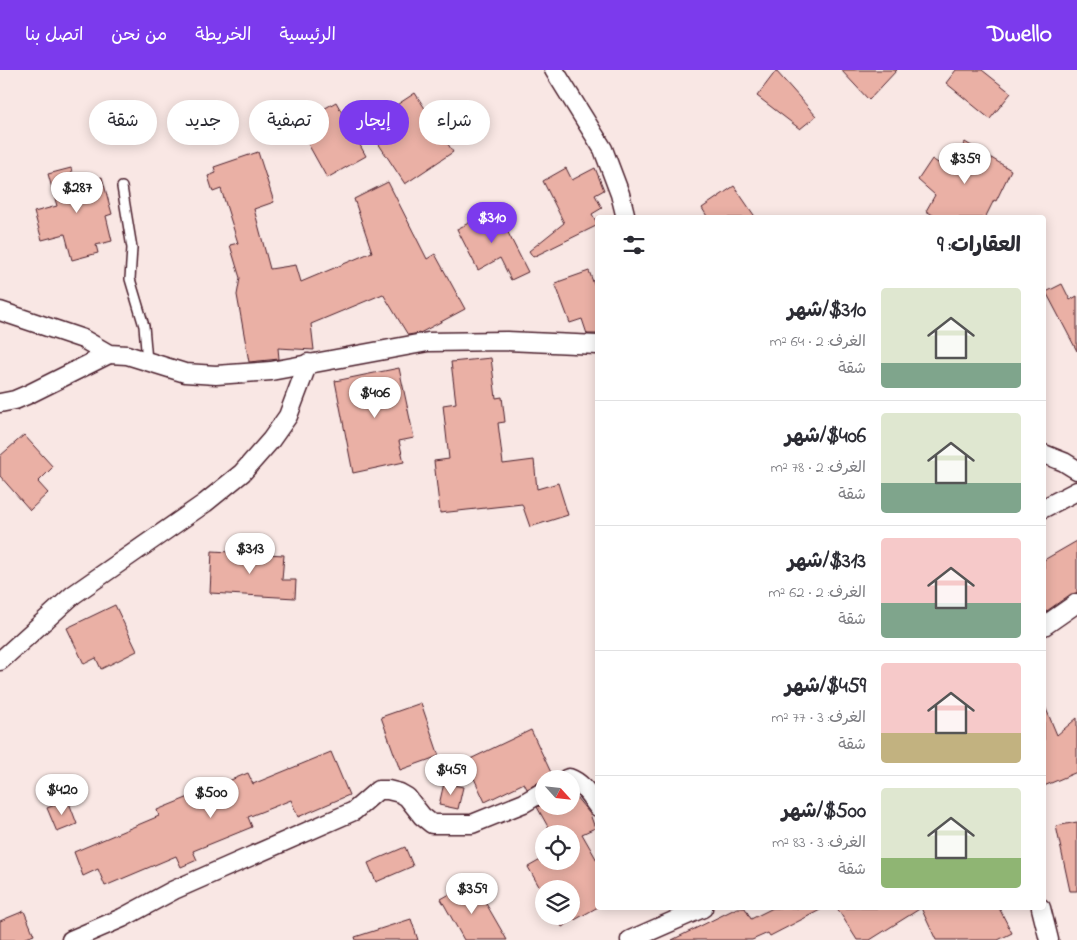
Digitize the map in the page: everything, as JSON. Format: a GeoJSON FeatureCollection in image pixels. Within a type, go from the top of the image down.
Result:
{"type":"FeatureCollection","features":[{"type":"Feature","properties":{"kind":"street"},"geometry":{"type":"LineString","coordinates":[[554,70],[603,150],[620,194],[625,215]]}},
{"type":"Feature","properties":{"kind":"street"},"geometry":{"type":"LineString","coordinates":[[0,311],[83,339],[109,354],[127,355],[185,373],[216,375],[271,371],[428,342],[507,341],[595,345]]}},
{"type":"Feature","properties":{"kind":"street"},"geometry":{"type":"LineString","coordinates":[[0,403],[15,400],[29,394],[109,354]]}},
{"type":"Feature","properties":{"kind":"street"},"geometry":{"type":"LineString","coordinates":[[0,661],[73,595],[205,503],[242,473],[271,440],[288,416],[308,363]]}},
{"type":"Feature","properties":{"kind":"street"},"geometry":{"type":"LineString","coordinates":[[1046,455],[1073,464]]}},
{"type":"Feature","properties":{"kind":"street"},"geometry":{"type":"LineString","coordinates":[[1046,507],[1077,491]]}},
{"type":"Feature","properties":{"kind":"street"},"geometry":{"type":"LineString","coordinates":[[1046,625],[1077,603]]}},
{"type":"Feature","properties":{"kind":"street"},"geometry":{"type":"LineString","coordinates":[[580,784],[595,803]]}},
{"type":"Feature","properties":{"kind":"street"},"geometry":{"type":"LineString","coordinates":[[71,940],[122,918],[174,890],[354,811],[378,790],[400,793],[412,801],[428,822],[438,825],[472,824],[524,803],[535,796]]}},
{"type":"Feature","properties":{"kind":"street"},"geometry":{"type":"LineString","coordinates":[[630,940],[698,910]]}},
{"type":"Feature","properties":{"kind":"street"},"geometry":{"type":"LineString","coordinates":[[1042,910],[1049,940]]}},
{"type":"Feature","properties":{"kind":"lane"},"geometry":{"type":"LineString","coordinates":[[122,188],[132,248],[130,279],[144,326],[147,361]]}},
{"type":"Feature","properties":{"kind":"building"},"geometry":{"type":"Polygon","coordinates":[[[841,70],[897,70],[869,100],[841,70]]]}},
{"type":"Feature","properties":{"kind":"building"},"geometry":{"type":"Polygon","coordinates":[[[956,70],[982,70],[1011,93],[990,119],[946,83],[956,70]]]}},
{"type":"Feature","properties":{"kind":"building"},"geometry":{"type":"Polygon","coordinates":[[[776,71],[816,116],[800,129],[757,96],[776,71]]]}},
{"type":"Feature","properties":{"kind":"building"},"geometry":{"type":"Polygon","coordinates":[[[415,93],[420,100],[419,145],[448,145],[453,152],[405,184],[379,145],[409,145],[409,100],[404,100],[415,93]]]}},
{"type":"Feature","properties":{"kind":"building"},"geometry":{"type":"Polygon","coordinates":[[[336,102],[339,107],[339,145],[360,145],[366,156],[327,178],[309,145],[329,145],[329,106],[336,102]]]}},
{"type":"Feature","properties":{"kind":"building"},"geometry":{"type":"Polygon","coordinates":[[[965,142],[1011,170],[996,201],[994,200],[986,215],[933,215],[926,211],[935,195],[918,180],[932,159],[949,170],[965,142]]]}},
{"type":"Feature","properties":{"kind":"building"},"geometry":{"type":"Polygon","coordinates":[[[258,152],[274,202],[254,209],[270,269],[296,265],[301,282],[372,252],[354,199],[388,182],[427,259],[435,254],[465,309],[420,333],[408,335],[383,294],[311,324],[314,350],[278,348],[279,359],[249,362],[237,295],[240,278],[230,245],[238,243],[221,189],[213,192],[208,176],[216,173],[214,167],[258,152]]]}},
{"type":"Feature","properties":{"kind":"building"},"geometry":{"type":"Polygon","coordinates":[[[71,168],[75,184],[102,177],[112,214],[106,216],[112,241],[96,245],[98,253],[72,260],[65,234],[42,240],[34,212],[57,206],[48,174],[71,168]]]}},
{"type":"Feature","properties":{"kind":"building"},"geometry":{"type":"Polygon","coordinates":[[[566,168],[572,180],[595,168],[604,190],[595,195],[602,208],[592,214],[595,220],[595,226],[533,257],[529,251],[564,223],[543,181],[566,168]]]}},
{"type":"Feature","properties":{"kind":"building"},"geometry":{"type":"Polygon","coordinates":[[[734,186],[754,215],[706,215],[702,208],[734,186]]]}},
{"type":"Feature","properties":{"kind":"building"},"geometry":{"type":"Polygon","coordinates":[[[496,209],[528,272],[511,280],[500,258],[478,270],[457,229],[496,209]]]}},
{"type":"Feature","properties":{"kind":"building"},"geometry":{"type":"Polygon","coordinates":[[[589,271],[595,287],[595,334],[587,334],[582,319],[570,323],[555,283],[589,271]]]}},
{"type":"Feature","properties":{"kind":"building"},"geometry":{"type":"Polygon","coordinates":[[[1062,284],[1070,300],[1077,296],[1077,351],[1046,292],[1062,284]]]}},
{"type":"Feature","properties":{"kind":"building"},"geometry":{"type":"Polygon","coordinates":[[[491,358],[496,398],[502,397],[505,422],[498,423],[503,464],[534,460],[537,489],[558,483],[568,515],[530,527],[522,504],[440,513],[434,461],[449,459],[443,405],[456,403],[451,362],[491,358]]]}},
{"type":"Feature","properties":{"kind":"building"},"geometry":{"type":"Polygon","coordinates":[[[399,368],[414,438],[399,441],[404,462],[353,473],[335,381],[399,368]]]}},
{"type":"Feature","properties":{"kind":"building"},"geometry":{"type":"Polygon","coordinates":[[[24,435],[53,467],[38,482],[48,493],[30,510],[0,476],[0,456],[24,435]]]}},
{"type":"Feature","properties":{"kind":"building"},"geometry":{"type":"Polygon","coordinates":[[[1077,541],[1077,593],[1071,594],[1046,612],[1046,559],[1077,541]]]}},
{"type":"Feature","properties":{"kind":"building"},"geometry":{"type":"Polygon","coordinates":[[[212,551],[284,555],[282,580],[296,580],[295,598],[210,593],[212,551]]]}},
{"type":"Feature","properties":{"kind":"building"},"geometry":{"type":"Polygon","coordinates":[[[115,605],[137,651],[101,669],[96,658],[84,664],[67,628],[115,605]]]}},
{"type":"Feature","properties":{"kind":"building"},"geometry":{"type":"Polygon","coordinates":[[[421,703],[439,756],[400,770],[381,717],[421,703]]]}},
{"type":"Feature","properties":{"kind":"building"},"geometry":{"type":"Polygon","coordinates":[[[1046,709],[1057,735],[1077,718],[1077,772],[1046,785],[1046,709]]]}},
{"type":"Feature","properties":{"kind":"building"},"geometry":{"type":"Polygon","coordinates":[[[531,730],[550,770],[535,770],[535,785],[527,789],[524,783],[485,802],[466,761],[531,730]]]}},
{"type":"Feature","properties":{"kind":"building"},"geometry":{"type":"Polygon","coordinates":[[[331,752],[349,795],[298,817],[291,800],[248,817],[252,827],[193,851],[197,860],[181,867],[176,856],[105,886],[98,869],[83,876],[74,852],[159,816],[157,810],[248,773],[253,784],[331,752]]]}},
{"type":"Feature","properties":{"kind":"building"},"geometry":{"type":"Polygon","coordinates":[[[444,783],[463,787],[458,809],[439,805],[444,783]]]}},
{"type":"Feature","properties":{"kind":"building"},"geometry":{"type":"Polygon","coordinates":[[[68,800],[77,824],[57,832],[47,808],[68,800]]]}},
{"type":"Feature","properties":{"kind":"building"},"geometry":{"type":"Polygon","coordinates":[[[580,802],[590,814],[595,828],[582,834],[595,857],[595,909],[580,917],[580,880],[535,880],[528,867],[535,863],[535,870],[580,870],[580,825],[547,825],[541,815],[580,815],[580,802]]]}},
{"type":"Feature","properties":{"kind":"building"},"geometry":{"type":"Polygon","coordinates":[[[1077,822],[1077,891],[1070,891],[1056,826],[1077,822]]]}},
{"type":"Feature","properties":{"kind":"building"},"geometry":{"type":"Polygon","coordinates":[[[405,847],[413,866],[376,882],[368,863],[405,847]]]}},
{"type":"Feature","properties":{"kind":"building"},"geometry":{"type":"Polygon","coordinates":[[[473,881],[507,940],[464,940],[441,899],[473,881]]]}},
{"type":"Feature","properties":{"kind":"building"},"geometry":{"type":"Polygon","coordinates":[[[733,910],[746,910],[751,919],[769,910],[820,910],[770,936],[768,933],[752,940],[672,940],[733,910]]]}},
{"type":"Feature","properties":{"kind":"building"},"geometry":{"type":"Polygon","coordinates":[[[838,910],[918,910],[870,940],[857,940],[838,910]]]}},
{"type":"Feature","properties":{"kind":"building"},"geometry":{"type":"Polygon","coordinates":[[[922,910],[1000,910],[1012,933],[998,940],[936,940],[922,910]]]}},
{"type":"Feature","properties":{"kind":"building"},"geometry":{"type":"Polygon","coordinates":[[[24,911],[34,935],[21,940],[0,940],[0,921],[24,911]]]}},
{"type":"Feature","properties":{"kind":"building"},"geometry":{"type":"Polygon","coordinates":[[[411,919],[418,940],[356,940],[355,937],[411,919]]]}}]}
